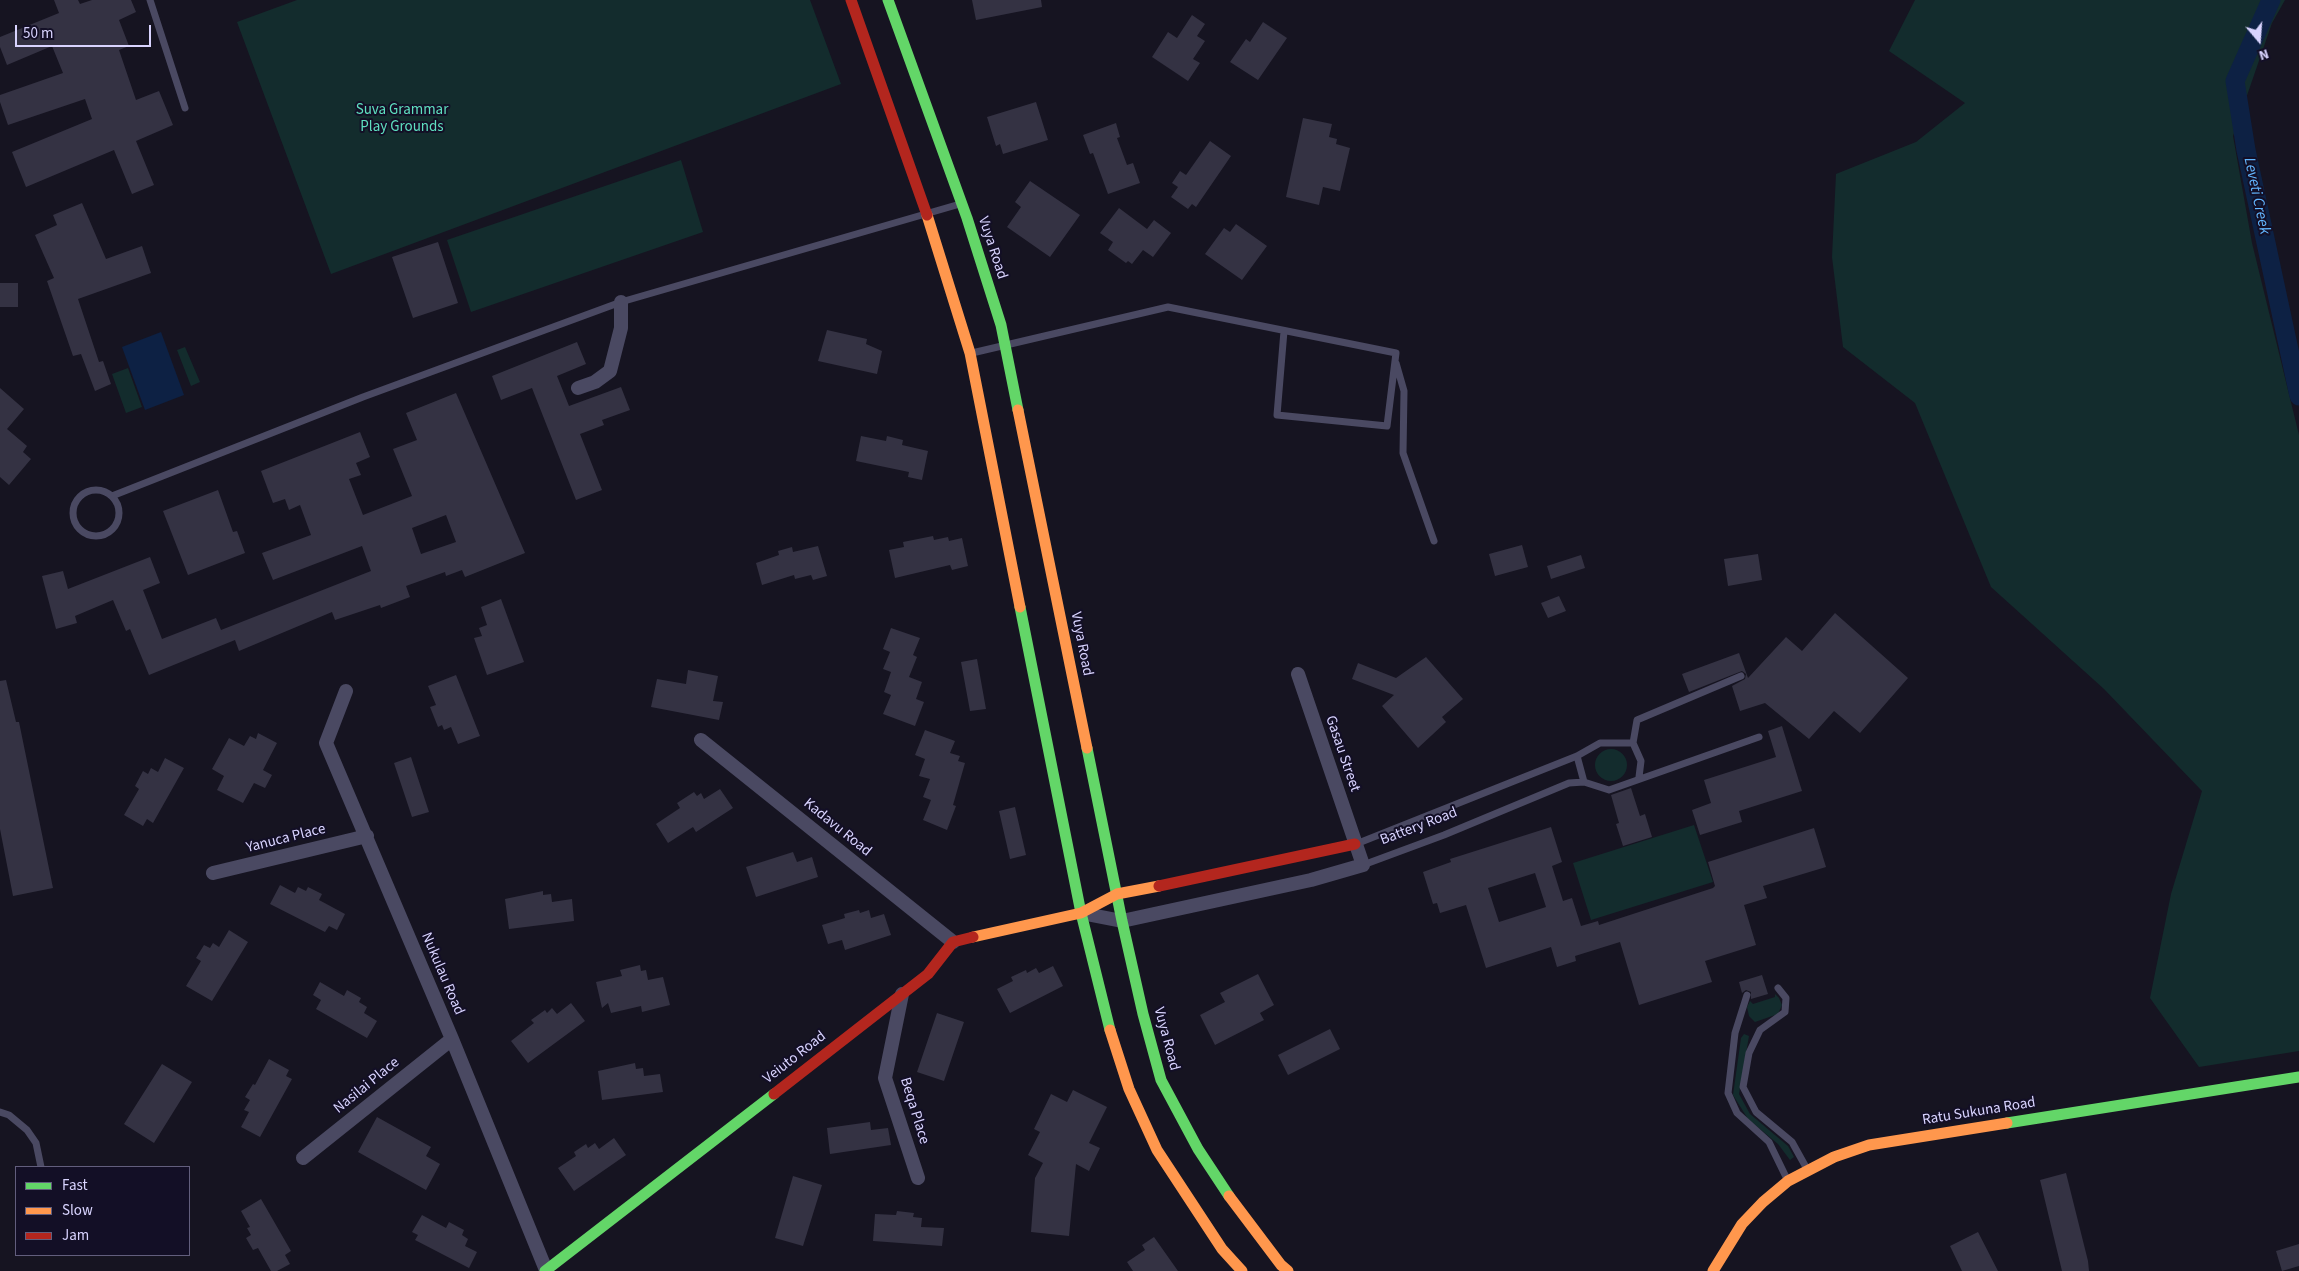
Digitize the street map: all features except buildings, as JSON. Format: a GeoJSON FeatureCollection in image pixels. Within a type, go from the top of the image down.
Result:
{"type":"FeatureCollection","features":[{"type":"Feature","properties":{"kind":"main road"},"geometry":{"type":"LineString","coordinates":[[851,0],[927,213],[970,353],[1081,913],[1105,1013],[1129,1089],[1157,1150],[1186,1197],[1222,1249],[1242,1271]]}},
{"type":"Feature","properties":{"kind":"main road","name":"Vuya Road"},"geometry":{"type":"LineString","coordinates":[[888,0],[961,203],[1005,345],[1122,921],[1143,1014],[1161,1080],[1198,1149],[1236,1207],[1281,1265],[1288,1271]]}},
{"type":"Feature","properties":{"kind":"main road","name":"Battery Road"},"geometry":{"type":"LineString","coordinates":[[1081,913],[1117,894],[1201,879],[1355,844]]}},
{"type":"Feature","properties":{"kind":"main road"},"geometry":{"type":"LineString","coordinates":[[953,942],[1081,913]]}},
{"type":"Feature","properties":{"kind":"main road","name":"Veiuto Road"},"geometry":{"type":"LineString","coordinates":[[546,1271],[928,974],[953,942]]}},
{"type":"Feature","properties":{"kind":"main road","name":"Ratu Sukuna Road"},"geometry":{"type":"LineString","coordinates":[[1714,1271],[1742,1224],[1763,1202],[1788,1181],[1834,1157],[1869,1145],[2299,1077]]}},
{"type":"Feature","properties":{"kind":"street"},"geometry":{"type":"LineString","coordinates":[[578,388],[595,382],[610,371],[621,328],[621,302]]}},
{"type":"Feature","properties":{"kind":"street","name":"Gasau Street"},"geometry":{"type":"LineString","coordinates":[[1298,674],[1363,865]]}},
{"type":"Feature","properties":{"kind":"street","name":"Nukulau Road"},"geometry":{"type":"LineString","coordinates":[[346,690],[326,743],[452,1039],[546,1271]]}},
{"type":"Feature","properties":{"kind":"street","name":"Kadavu Road"},"geometry":{"type":"LineString","coordinates":[[700,740],[953,942]]}},
{"type":"Feature","properties":{"kind":"street","name":"Yanuca Place"},"geometry":{"type":"LineString","coordinates":[[213,873],[367,836]]}},
{"type":"Feature","properties":{"kind":"street","name":"Battery Road"},"geometry":{"type":"LineString","coordinates":[[1081,913],[1122,921],[1311,880],[1363,865]]}},
{"type":"Feature","properties":{"kind":"street","name":"Beqa Place"},"geometry":{"type":"LineString","coordinates":[[902,994],[885,1078],[918,1178]]}},
{"type":"Feature","properties":{"kind":"street","name":"Nasilai Place"},"geometry":{"type":"LineString","coordinates":[[303,1158],[452,1039]]}},
{"type":"Feature","properties":{"kind":"lane"},"geometry":{"type":"LineString","coordinates":[[150,0],[185,108]]}},
{"type":"Feature","properties":{"kind":"lane"},"geometry":{"type":"LineString","coordinates":[[112,496],[120,508],[118,523],[108,533],[101,535],[94,536],[80,530],[73,518],[75,504],[84,493],[99,490],[112,496],[363,397],[621,302],[961,203]]}},
{"type":"Feature","properties":{"kind":"lane"},"geometry":{"type":"LineString","coordinates":[[970,353],[1168,307],[1284,330],[1396,353],[1388,426],[1277,415],[1284,330]]}},
{"type":"Feature","properties":{"kind":"lane"},"geometry":{"type":"LineString","coordinates":[[1395,361],[1404,391],[1403,453],[1434,541]]}},
{"type":"Feature","properties":{"kind":"lane"},"geometry":{"type":"LineString","coordinates":[[1638,778],[1641,761],[1633,743],[1637,720],[1740,676]]}},
{"type":"Feature","properties":{"kind":"lane","name":"Battery Road"},"geometry":{"type":"LineString","coordinates":[[1363,865],[1444,835],[1569,782],[1584,782],[1609,790],[1759,736]]}},
{"type":"Feature","properties":{"kind":"lane","name":"Battery Road"},"geometry":{"type":"LineString","coordinates":[[1355,844],[1576,756],[1600,743],[1633,743]]}},
{"type":"Feature","properties":{"kind":"lane"},"geometry":{"type":"LineString","coordinates":[[1576,756],[1584,782]]}},
{"type":"Feature","properties":{"kind":"lane"},"geometry":{"type":"LineString","coordinates":[[1778,988],[1786,998],[1785,1012],[1760,1030],[1749,1053],[1743,1087],[1756,1112],[1792,1142],[1808,1170]]}},
{"type":"Feature","properties":{"kind":"lane"},"geometry":{"type":"LineString","coordinates":[[1747,995],[1735,1033],[1728,1093],[1736,1112],[1769,1142],[1788,1181]]}},
{"type":"Feature","properties":{"kind":"lane"},"geometry":{"type":"LineString","coordinates":[[0,1112],[9,1115],[27,1130],[36,1143],[41,1166]]}},
{"type":"Feature","properties":{"kind":"green space","name":"Suva Grammar Play Grounds"},"geometry":{"type":"Polygon","coordinates":[[[297,0],[810,0],[841,84],[331,274],[237,22],[297,0]]]}},
{"type":"Feature","properties":{"kind":"green space"},"geometry":{"type":"Polygon","coordinates":[[[1915,0],[2285,0],[2272,23],[2233,136],[2252,243],[2299,435],[2299,1051],[2199,1067],[2150,998],[2171,894],[2202,791],[2104,689],[1991,587],[1915,403],[1843,347],[1832,257],[1836,174],[1916,142],[1965,103],[1889,51],[1915,0]]]}},
{"type":"Feature","properties":{"kind":"green space"},"geometry":{"type":"Polygon","coordinates":[[[681,160],[703,232],[471,312],[447,240],[681,160]]]}},
{"type":"Feature","properties":{"kind":"green space"},"geometry":{"type":"Polygon","coordinates":[[[185,347],[200,382],[191,386],[177,350],[185,347]]]}},
{"type":"Feature","properties":{"kind":"green space"},"geometry":{"type":"Polygon","coordinates":[[[128,368],[142,407],[126,413],[112,374],[128,368]]]}},
{"type":"Feature","properties":{"kind":"green space"},"geometry":{"type":"Polygon","coordinates":[[[1611,749],[1623,753],[1627,765],[1623,777],[1611,781],[1599,777],[1595,765],[1599,753],[1611,749]]]}},
{"type":"Feature","properties":{"kind":"green space"},"geometry":{"type":"Polygon","coordinates":[[[1694,825],[1713,882],[1591,920],[1573,863],[1694,825]]]}},
{"type":"Feature","properties":{"kind":"green space"},"geometry":{"type":"Polygon","coordinates":[[[1775,994],[1782,1005],[1778,1014],[1755,1022],[1749,1016],[1747,1007],[1750,1001],[1753,1004],[1775,997],[1775,994]]]}},
{"type":"Feature","properties":{"kind":"green space"},"geometry":{"type":"Polygon","coordinates":[[[1744,1034],[1749,1036],[1739,1094],[1750,1114],[1788,1146],[1794,1157],[1790,1160],[1778,1144],[1748,1119],[1733,1095],[1741,1038],[1744,1034]]]}},
{"type":"Feature","properties":{"kind":"water"},"geometry":{"type":"Polygon","coordinates":[[[161,332],[184,395],[145,410],[122,347],[161,332]]]}},
{"type":"Feature","properties":{"kind":"waterway","name":"Leveti Creek"},"geometry":{"type":"LineString","coordinates":[[2271,0],[2235,81],[2246,150],[2299,396]]}},
{"type":"Feature","properties":{"kind":"traffic: fast"},"geometry":{"type":"LineString","coordinates":[[888,0],[967,218],[1001,325],[1018,410]]}},
{"type":"Feature","properties":{"kind":"traffic: fast"},"geometry":{"type":"LineString","coordinates":[[1020,607],[1081,913],[1110,1030]]}},
{"type":"Feature","properties":{"kind":"traffic: fast"},"geometry":{"type":"LineString","coordinates":[[1087,748],[1122,921],[1143,1014],[1161,1080],[1198,1149],[1229,1196]]}},
{"type":"Feature","properties":{"kind":"traffic: fast"},"geometry":{"type":"LineString","coordinates":[[2007,1123],[2299,1077]]}},
{"type":"Feature","properties":{"kind":"traffic: fast"},"geometry":{"type":"LineString","coordinates":[[545,1271],[774,1094]]}},
{"type":"Feature","properties":{"kind":"traffic: slow"},"geometry":{"type":"LineString","coordinates":[[927,215],[970,353],[1020,607]]}},
{"type":"Feature","properties":{"kind":"traffic: slow"},"geometry":{"type":"LineString","coordinates":[[1018,410],[1087,748]]}},
{"type":"Feature","properties":{"kind":"traffic: slow"},"geometry":{"type":"LineString","coordinates":[[973,937],[1081,913],[1117,894],[1159,886]]}},
{"type":"Feature","properties":{"kind":"traffic: slow"},"geometry":{"type":"LineString","coordinates":[[1110,1030],[1129,1089],[1157,1150],[1222,1249],[1242,1271]]}},
{"type":"Feature","properties":{"kind":"traffic: slow"},"geometry":{"type":"LineString","coordinates":[[1713,1271],[1742,1224],[1763,1202],[1788,1181],[1834,1157],[1869,1145],[2007,1123]]}},
{"type":"Feature","properties":{"kind":"traffic: slow"},"geometry":{"type":"LineString","coordinates":[[1229,1196],[1281,1265],[1288,1271]]}},
{"type":"Feature","properties":{"kind":"traffic: jam"},"geometry":{"type":"LineString","coordinates":[[851,0],[927,215]]}},
{"type":"Feature","properties":{"kind":"traffic: jam"},"geometry":{"type":"LineString","coordinates":[[1159,886],[1355,844]]}},
{"type":"Feature","properties":{"kind":"traffic: jam"},"geometry":{"type":"LineString","coordinates":[[774,1094],[928,974],[953,942],[973,937]]}}]}
